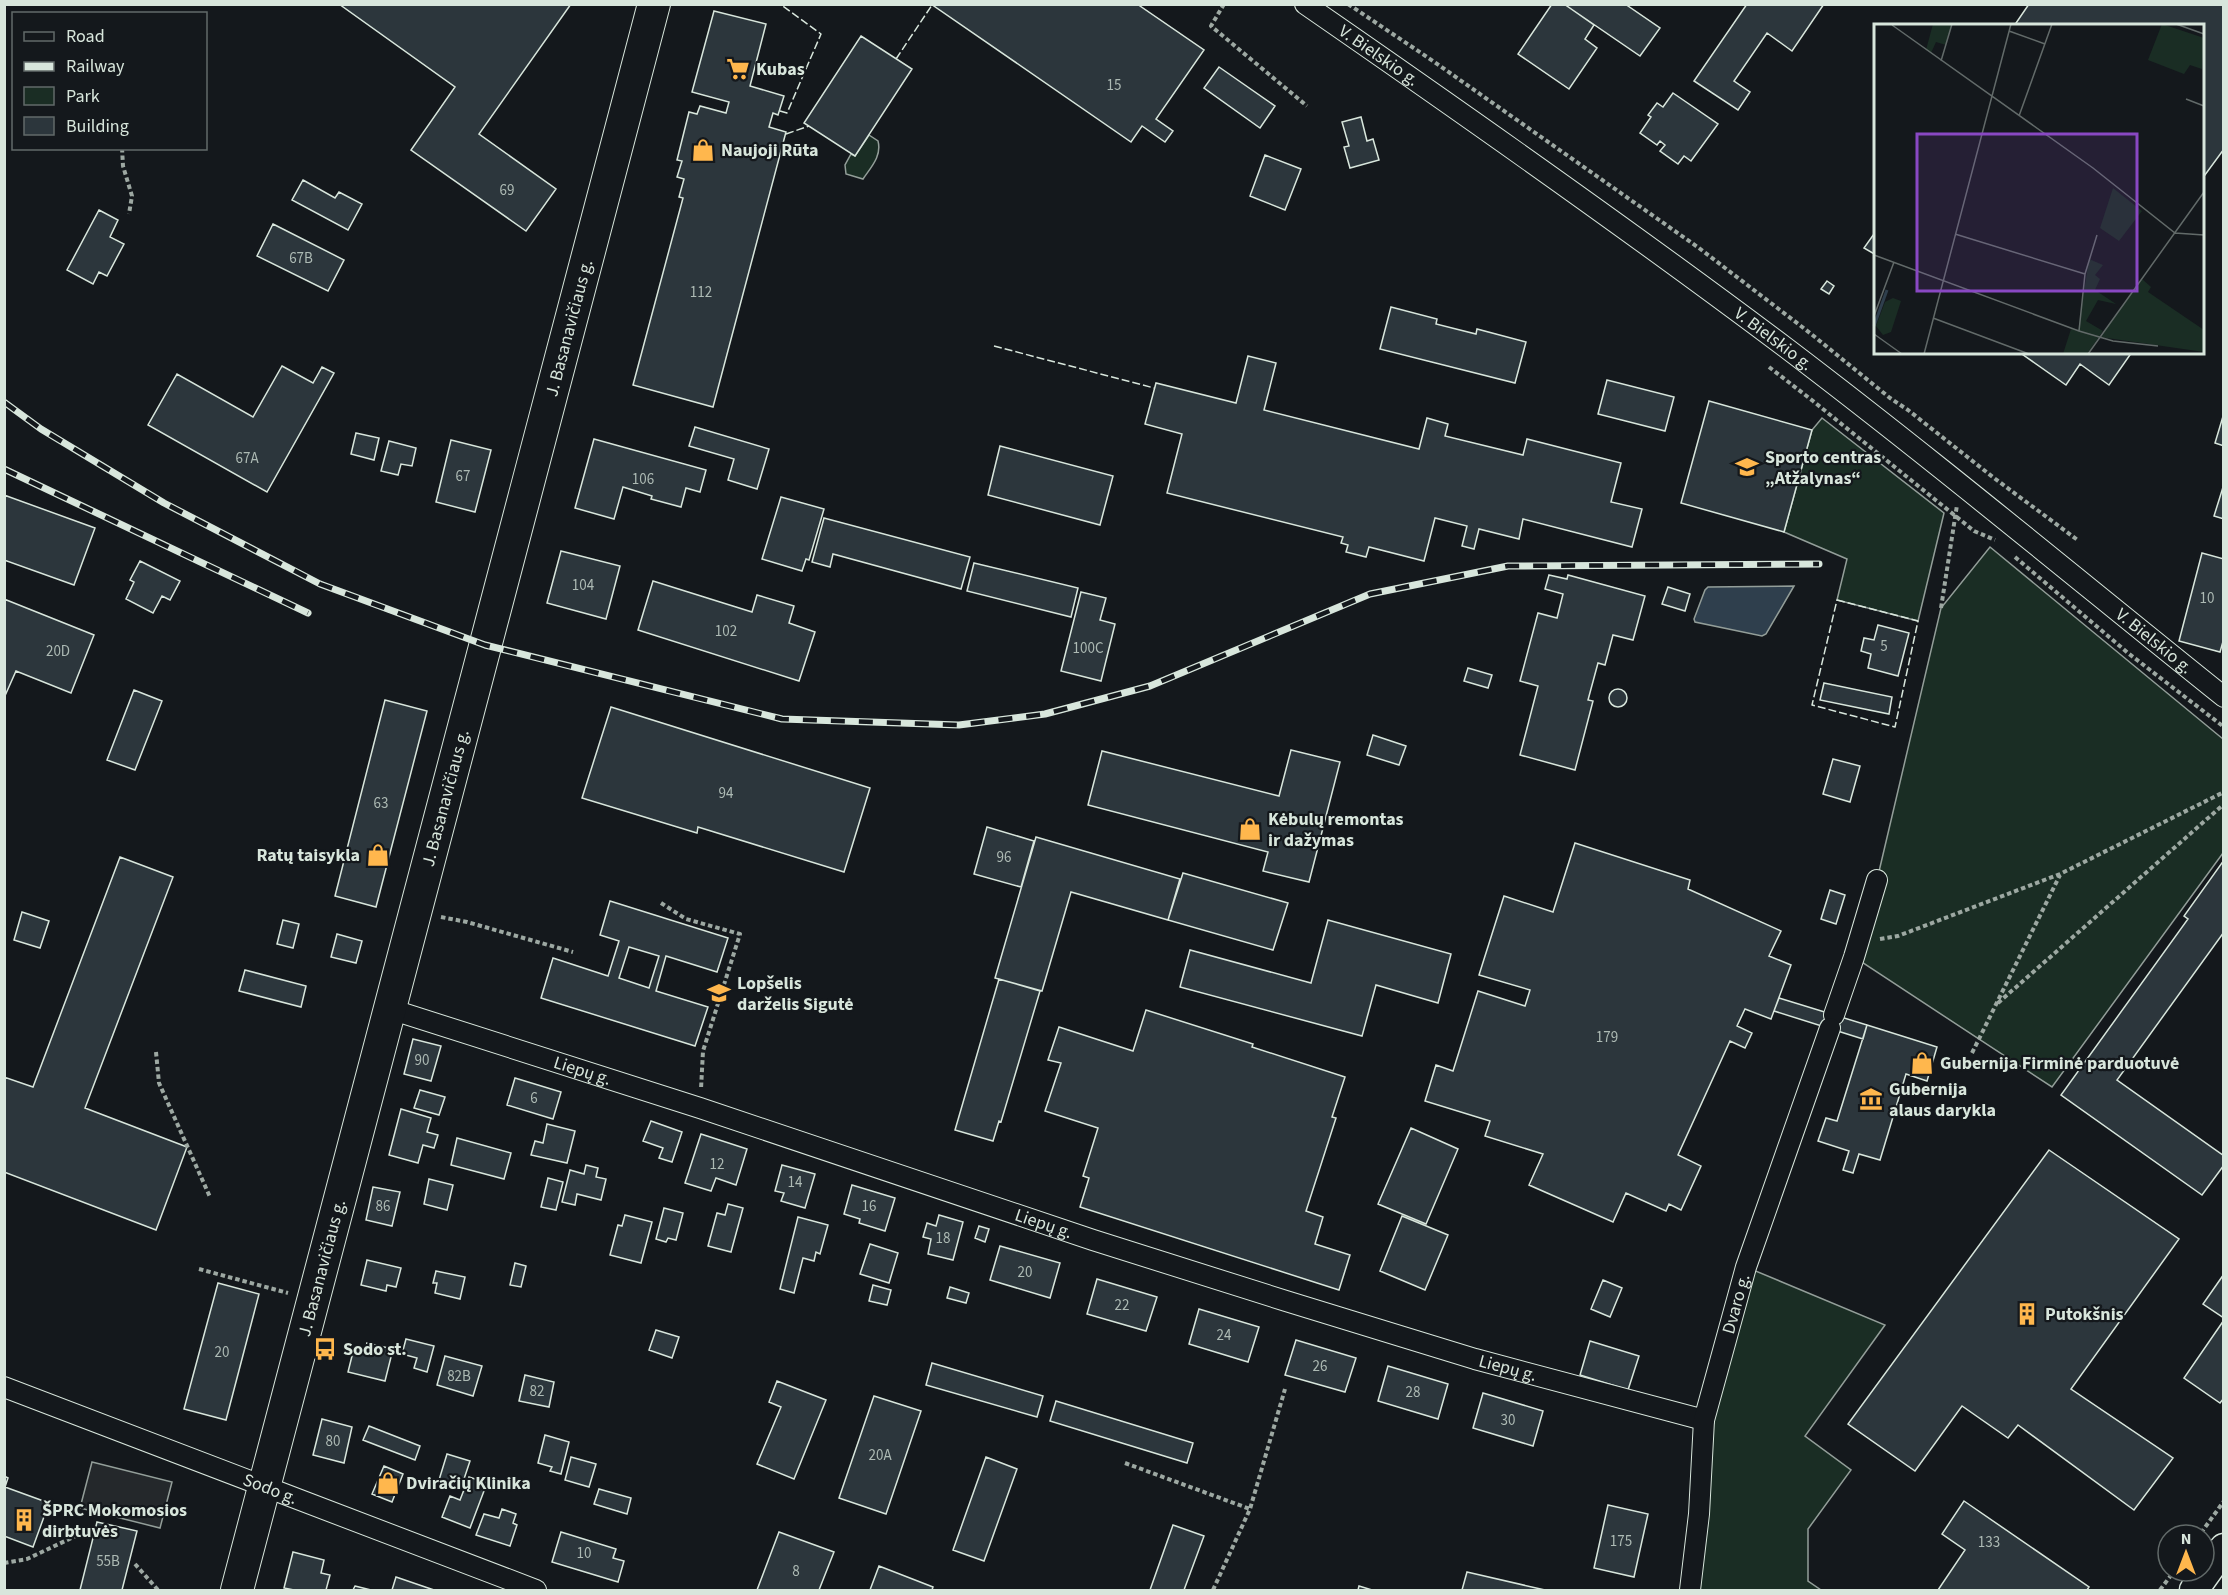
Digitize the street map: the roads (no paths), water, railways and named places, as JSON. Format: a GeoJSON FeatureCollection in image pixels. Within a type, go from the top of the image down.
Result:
{"type":"FeatureCollection","features":[{"type":"Feature","properties":{"kind":"main road","name":"J. Basanavičiaus g."},"geometry":{"type":"LineString","coordinates":[[237,1590],[654,4]]}},
{"type":"Feature","properties":{"kind":"main road"},"geometry":{"type":"LineString","coordinates":[[2194,1590],[2223,1548]]}},
{"type":"Feature","properties":{"kind":"street","name":"V. Bielskio g."},"geometry":{"type":"LineString","coordinates":[[1305,4],[1566,187],[1777,341],[2223,697]]}},
{"type":"Feature","properties":{"kind":"street","name":"Dvaro g."},"geometry":{"type":"LineString","coordinates":[[1690,1590],[1699,1514],[1704,1420],[1746,1267],[1832,1022],[1877,880]]}},
{"type":"Feature","properties":{"kind":"street","name":"Liepų g."},"geometry":{"type":"LineString","coordinates":[[390,1009],[700,1108],[1093,1240],[1341,1318],[1475,1359],[1704,1420]]}},
{"type":"Feature","properties":{"kind":"street","name":"Sodo g."},"geometry":{"type":"LineString","coordinates":[[4,1386],[536,1590]]}},
{"type":"Feature","properties":{"kind":"water"},"geometry":{"type":"Polygon","coordinates":[[[1794,586],[1766,634],[1762,636],[1695,622],[1694,619],[1708,587],[1794,586]]]}},
{"type":"Feature","properties":{"kind":"railway"},"geometry":{"type":"LineString","coordinates":[[4,402],[41,429],[164,503],[320,584],[485,645],[782,719],[959,725],[1045,714],[1150,686],[1370,594],[1508,566],[1819,564]]}},
{"type":"Feature","properties":{"kind":"railway"},"geometry":{"type":"LineString","coordinates":[[4,469],[308,613]]}},
{"type":"Feature","properties":{"kind":"place","name":"Kubas"},"geometry":{"type":"Point","coordinates":[738,69]}},
{"type":"Feature","properties":{"kind":"place","name":"Naujoji Rūta"},"geometry":{"type":"Point","coordinates":[703,150]}},
{"type":"Feature","properties":{"kind":"place","name":"Sporto centras „Atžalynas“"},"geometry":{"type":"Point","coordinates":[1747,467]}},
{"type":"Feature","properties":{"kind":"place","name":"Kėbulų remontas ir dažymas"},"geometry":{"type":"Point","coordinates":[1250,829]}},
{"type":"Feature","properties":{"kind":"place","name":"Ratų taisykla"},"geometry":{"type":"Point","coordinates":[378,855]}},
{"type":"Feature","properties":{"kind":"place","name":"Lopšelis darželis Sigutė"},"geometry":{"type":"Point","coordinates":[719,993]}},
{"type":"Feature","properties":{"kind":"place","name":"Gubernija Firminė parduotuvė"},"geometry":{"type":"Point","coordinates":[1922,1063]}},
{"type":"Feature","properties":{"kind":"place","name":"Gubernija alaus darykla"},"geometry":{"type":"Point","coordinates":[1871,1099]}},
{"type":"Feature","properties":{"kind":"place","name":"Putokšnis"},"geometry":{"type":"Point","coordinates":[2027,1314]}},
{"type":"Feature","properties":{"kind":"place","name":"Sodo st."},"geometry":{"type":"Point","coordinates":[325,1349]}},
{"type":"Feature","properties":{"kind":"place","name":"Dviračių Klinika"},"geometry":{"type":"Point","coordinates":[388,1483]}},
{"type":"Feature","properties":{"kind":"place","name":"ŠPRC Mokomosios dirbtuvės"},"geometry":{"type":"Point","coordinates":[24,1520]}}]}
